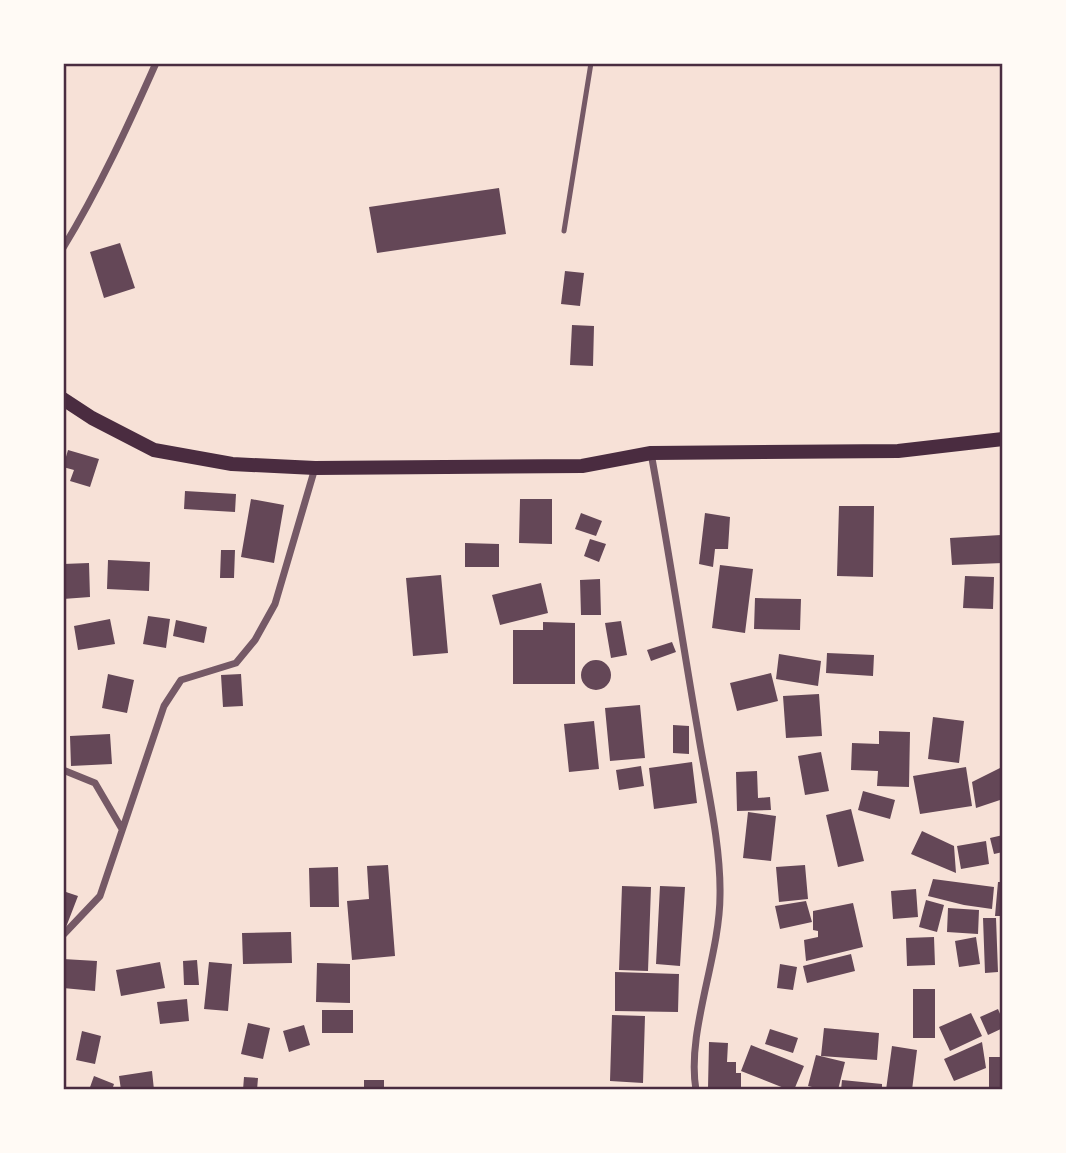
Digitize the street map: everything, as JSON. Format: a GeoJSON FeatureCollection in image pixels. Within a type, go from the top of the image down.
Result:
{"type":"FeatureCollection","features":[{"type":"Feature","properties":{"kind":"main road"},"geometry":{"type":"LineString","coordinates":[[63,399],[92,418],[154,450],[232,464],[315,468],[582,466],[651,453],[898,451],[1003,439]]}},
{"type":"Feature","properties":{"kind":"street"},"geometry":{"type":"LineString","coordinates":[[63,248],[116,149],[156,63]]}},
{"type":"Feature","properties":{"kind":"street"},"geometry":{"type":"LineString","coordinates":[[651,453],[713,825],[720,894],[717,943],[698,1030],[694,1079],[696,1090]]}},
{"type":"Feature","properties":{"kind":"street"},"geometry":{"type":"LineString","coordinates":[[63,935],[100,896],[164,705],[181,680],[236,663],[255,640],[275,604],[315,468]]}},
{"type":"Feature","properties":{"kind":"street"},"geometry":{"type":"LineString","coordinates":[[63,770],[95,783],[122,829]]}},
{"type":"Feature","properties":{"kind":"lane"},"geometry":{"type":"LineString","coordinates":[[564,230],[591,63]]}},
{"type":"Feature","properties":{"kind":"building"},"geometry":{"type":"Polygon","coordinates":[[[499,188],[506,234],[377,253],[369,207],[499,188]]]}},
{"type":"Feature","properties":{"kind":"building"},"geometry":{"type":"Polygon","coordinates":[[[120,243],[135,288],[104,298],[90,252],[120,243]]]}},
{"type":"Feature","properties":{"kind":"building"},"geometry":{"type":"Polygon","coordinates":[[[565,271],[584,273],[580,306],[561,304],[565,271]]]}},
{"type":"Feature","properties":{"kind":"building"},"geometry":{"type":"Polygon","coordinates":[[[572,325],[594,326],[593,366],[570,365],[572,325]]]}},
{"type":"Feature","properties":{"kind":"building"},"geometry":{"type":"Polygon","coordinates":[[[68,450],[99,459],[90,487],[70,481],[74,470],[63,467],[68,450]]]}},
{"type":"Feature","properties":{"kind":"building"},"geometry":{"type":"Polygon","coordinates":[[[185,491],[236,494],[235,512],[184,509],[185,491]]]}},
{"type":"Feature","properties":{"kind":"building"},"geometry":{"type":"Polygon","coordinates":[[[251,499],[284,505],[274,563],[241,557],[251,499]]]}},
{"type":"Feature","properties":{"kind":"building"},"geometry":{"type":"Polygon","coordinates":[[[520,499],[552,499],[552,544],[519,543],[520,499]]]}},
{"type":"Feature","properties":{"kind":"building"},"geometry":{"type":"Polygon","coordinates":[[[839,506],[874,506],[873,577],[837,576],[839,506]]]}},
{"type":"Feature","properties":{"kind":"building"},"geometry":{"type":"Polygon","coordinates":[[[581,513],[602,521],[596,536],[575,529],[581,513]]]}},
{"type":"Feature","properties":{"kind":"building"},"geometry":{"type":"Polygon","coordinates":[[[705,513],[730,517],[728,549],[715,549],[713,567],[699,564],[705,513]]]}},
{"type":"Feature","properties":{"kind":"building"},"geometry":{"type":"Polygon","coordinates":[[[1001,535],[1003,563],[952,565],[950,538],[1001,535]]]}},
{"type":"Feature","properties":{"kind":"building"},"geometry":{"type":"Polygon","coordinates":[[[590,539],[606,544],[599,562],[584,556],[590,539]]]}},
{"type":"Feature","properties":{"kind":"building"},"geometry":{"type":"Polygon","coordinates":[[[465,543],[499,544],[499,567],[465,567],[465,543]]]}},
{"type":"Feature","properties":{"kind":"building"},"geometry":{"type":"Polygon","coordinates":[[[221,550],[235,550],[234,578],[220,578],[221,550]]]}},
{"type":"Feature","properties":{"kind":"building"},"geometry":{"type":"Polygon","coordinates":[[[108,560],[150,562],[149,591],[107,589],[108,560]]]}},
{"type":"Feature","properties":{"kind":"building"},"geometry":{"type":"Polygon","coordinates":[[[89,563],[90,597],[63,599],[63,564],[89,563]]]}},
{"type":"Feature","properties":{"kind":"building"},"geometry":{"type":"Polygon","coordinates":[[[720,565],[753,569],[745,633],[712,628],[720,565]]]}},
{"type":"Feature","properties":{"kind":"building"},"geometry":{"type":"Polygon","coordinates":[[[441,575],[448,653],[413,656],[406,578],[441,575]]]}},
{"type":"Feature","properties":{"kind":"building"},"geometry":{"type":"Polygon","coordinates":[[[965,576],[994,577],[993,609],[963,608],[965,576]]]}},
{"type":"Feature","properties":{"kind":"building"},"geometry":{"type":"Polygon","coordinates":[[[600,579],[601,615],[581,615],[580,580],[600,579]]]}},
{"type":"Feature","properties":{"kind":"building"},"geometry":{"type":"Polygon","coordinates":[[[541,583],[548,613],[500,625],[492,595],[541,583]]]}},
{"type":"Feature","properties":{"kind":"building"},"geometry":{"type":"Polygon","coordinates":[[[755,598],[801,599],[800,630],[754,629],[755,598]]]}},
{"type":"Feature","properties":{"kind":"building"},"geometry":{"type":"Polygon","coordinates":[[[148,616],[170,619],[166,648],[143,644],[148,616]]]}},
{"type":"Feature","properties":{"kind":"building"},"geometry":{"type":"Polygon","coordinates":[[[110,619],[115,644],[78,650],[74,626],[110,619]]]}},
{"type":"Feature","properties":{"kind":"building"},"geometry":{"type":"Polygon","coordinates":[[[176,620],[207,627],[204,643],[173,636],[176,620]]]}},
{"type":"Feature","properties":{"kind":"building"},"geometry":{"type":"Polygon","coordinates":[[[621,621],[627,655],[611,658],[605,623],[621,621]]]}},
{"type":"Feature","properties":{"kind":"building"},"geometry":{"type":"Polygon","coordinates":[[[543,622],[575,623],[575,684],[513,684],[513,630],[543,630],[543,622]]]}},
{"type":"Feature","properties":{"kind":"building"},"geometry":{"type":"Polygon","coordinates":[[[672,642],[676,652],[651,661],[647,650],[672,642]]]}},
{"type":"Feature","properties":{"kind":"building"},"geometry":{"type":"Polygon","coordinates":[[[827,653],[874,655],[873,676],[826,673],[827,653]]]}},
{"type":"Feature","properties":{"kind":"building"},"geometry":{"type":"Polygon","coordinates":[[[779,654],[821,661],[818,686],[776,679],[779,654]]]}},
{"type":"Feature","properties":{"kind":"building"},"geometry":{"type":"Polygon","coordinates":[[[596,660],[607,664],[611,675],[607,686],[596,690],[585,686],[581,675],[585,664],[596,660]]]}},
{"type":"Feature","properties":{"kind":"building"},"geometry":{"type":"Polygon","coordinates":[[[771,673],[778,701],[737,711],[730,683],[771,673]]]}},
{"type":"Feature","properties":{"kind":"building"},"geometry":{"type":"Polygon","coordinates":[[[108,674],[134,680],[127,713],[102,708],[108,674]]]}},
{"type":"Feature","properties":{"kind":"building"},"geometry":{"type":"Polygon","coordinates":[[[241,674],[243,706],[223,707],[221,675],[241,674]]]}},
{"type":"Feature","properties":{"kind":"building"},"geometry":{"type":"Polygon","coordinates":[[[819,694],[822,736],[786,738],[783,696],[819,694]]]}},
{"type":"Feature","properties":{"kind":"building"},"geometry":{"type":"Polygon","coordinates":[[[640,705],[645,758],[610,761],[605,708],[640,705]]]}},
{"type":"Feature","properties":{"kind":"building"},"geometry":{"type":"Polygon","coordinates":[[[933,717],[964,721],[959,763],[928,759],[933,717]]]}},
{"type":"Feature","properties":{"kind":"building"},"geometry":{"type":"Polygon","coordinates":[[[594,721],[599,769],[569,772],[564,724],[594,721]]]}},
{"type":"Feature","properties":{"kind":"building"},"geometry":{"type":"Polygon","coordinates":[[[673,725],[689,726],[689,754],[673,753],[673,725]]]}},
{"type":"Feature","properties":{"kind":"building"},"geometry":{"type":"Polygon","coordinates":[[[879,731],[910,732],[909,787],[877,786],[878,771],[851,770],[852,743],[879,744],[879,731]]]}},
{"type":"Feature","properties":{"kind":"building"},"geometry":{"type":"Polygon","coordinates":[[[110,734],[112,764],[71,766],[70,736],[110,734]]]}},
{"type":"Feature","properties":{"kind":"building"},"geometry":{"type":"Polygon","coordinates":[[[821,752],[829,791],[805,795],[798,756],[821,752]]]}},
{"type":"Feature","properties":{"kind":"building"},"geometry":{"type":"Polygon","coordinates":[[[692,762],[697,803],[654,809],[649,768],[692,762]]]}},
{"type":"Feature","properties":{"kind":"building"},"geometry":{"type":"Polygon","coordinates":[[[641,766],[644,786],[619,790],[616,770],[641,766]]]}},
{"type":"Feature","properties":{"kind":"building"},"geometry":{"type":"Polygon","coordinates":[[[966,767],[972,806],[920,814],[913,776],[966,767]]]}},
{"type":"Feature","properties":{"kind":"building"},"geometry":{"type":"Polygon","coordinates":[[[1002,767],[1003,799],[976,808],[972,782],[1002,767]]]}},
{"type":"Feature","properties":{"kind":"building"},"geometry":{"type":"Polygon","coordinates":[[[757,771],[758,798],[770,797],[771,810],[737,811],[736,772],[757,771]]]}},
{"type":"Feature","properties":{"kind":"building"},"geometry":{"type":"Polygon","coordinates":[[[863,791],[895,800],[890,819],[858,810],[863,791]]]}},
{"type":"Feature","properties":{"kind":"building"},"geometry":{"type":"Polygon","coordinates":[[[851,809],[864,861],[838,867],[826,815],[851,809]]]}},
{"type":"Feature","properties":{"kind":"building"},"geometry":{"type":"Polygon","coordinates":[[[748,812],[776,816],[771,861],[743,858],[748,812]]]}},
{"type":"Feature","properties":{"kind":"building"},"geometry":{"type":"Polygon","coordinates":[[[922,831],[954,846],[956,873],[911,854],[922,831]]]}},
{"type":"Feature","properties":{"kind":"building"},"geometry":{"type":"Polygon","coordinates":[[[1003,835],[1003,852],[994,854],[990,838],[1003,835]]]}},
{"type":"Feature","properties":{"kind":"building"},"geometry":{"type":"Polygon","coordinates":[[[986,841],[989,864],[961,869],[957,846],[986,841]]]}},
{"type":"Feature","properties":{"kind":"building"},"geometry":{"type":"Polygon","coordinates":[[[388,865],[395,956],[352,960],[347,901],[369,899],[367,866],[388,865]]]}},
{"type":"Feature","properties":{"kind":"building"},"geometry":{"type":"Polygon","coordinates":[[[805,865],[808,899],[779,902],[776,867],[805,865]]]}},
{"type":"Feature","properties":{"kind":"building"},"geometry":{"type":"Polygon","coordinates":[[[338,867],[339,907],[310,907],[309,868],[338,867]]]}},
{"type":"Feature","properties":{"kind":"building"},"geometry":{"type":"Polygon","coordinates":[[[933,879],[994,887],[992,909],[928,896],[933,879]]]}},
{"type":"Feature","properties":{"kind":"building"},"geometry":{"type":"Polygon","coordinates":[[[998,882],[1003,882],[1003,916],[995,916],[998,882]]]}},
{"type":"Feature","properties":{"kind":"building"},"geometry":{"type":"Polygon","coordinates":[[[622,886],[651,887],[648,971],[619,970],[622,886]]]}},
{"type":"Feature","properties":{"kind":"building"},"geometry":{"type":"Polygon","coordinates":[[[660,886],[685,887],[680,966],[656,964],[660,886]]]}},
{"type":"Feature","properties":{"kind":"building"},"geometry":{"type":"Polygon","coordinates":[[[916,889],[918,917],[893,919],[891,891],[916,889]]]}},
{"type":"Feature","properties":{"kind":"building"},"geometry":{"type":"Polygon","coordinates":[[[63,891],[78,896],[63,935],[63,891]]]}},
{"type":"Feature","properties":{"kind":"building"},"geometry":{"type":"Polygon","coordinates":[[[926,900],[944,905],[937,932],[919,927],[926,900]]]}},
{"type":"Feature","properties":{"kind":"building"},"geometry":{"type":"Polygon","coordinates":[[[806,901],[812,922],[780,929],[775,906],[806,901]]]}},
{"type":"Feature","properties":{"kind":"building"},"geometry":{"type":"Polygon","coordinates":[[[853,903],[863,947],[806,961],[804,940],[818,937],[818,931],[813,930],[813,911],[853,903]]]}},
{"type":"Feature","properties":{"kind":"building"},"geometry":{"type":"Polygon","coordinates":[[[948,908],[979,910],[978,934],[947,932],[948,908]]]}},
{"type":"Feature","properties":{"kind":"building"},"geometry":{"type":"Polygon","coordinates":[[[983,918],[996,918],[998,972],[985,973],[983,918]]]}},
{"type":"Feature","properties":{"kind":"building"},"geometry":{"type":"Polygon","coordinates":[[[291,932],[292,963],[243,964],[242,933],[291,932]]]}},
{"type":"Feature","properties":{"kind":"building"},"geometry":{"type":"Polygon","coordinates":[[[934,937],[935,965],[907,966],[906,938],[934,937]]]}},
{"type":"Feature","properties":{"kind":"building"},"geometry":{"type":"Polygon","coordinates":[[[976,937],[980,964],[959,967],[955,941],[976,937]]]}},
{"type":"Feature","properties":{"kind":"building"},"geometry":{"type":"Polygon","coordinates":[[[851,954],[855,971],[807,983],[803,966],[851,954]]]}},
{"type":"Feature","properties":{"kind":"building"},"geometry":{"type":"Polygon","coordinates":[[[63,959],[97,961],[95,991],[63,988],[63,959]]]}},
{"type":"Feature","properties":{"kind":"building"},"geometry":{"type":"Polygon","coordinates":[[[197,960],[199,985],[184,985],[183,961],[197,960]]]}},
{"type":"Feature","properties":{"kind":"building"},"geometry":{"type":"Polygon","coordinates":[[[160,962],[165,988],[121,996],[116,970],[160,962]]]}},
{"type":"Feature","properties":{"kind":"building"},"geometry":{"type":"Polygon","coordinates":[[[209,962],[232,964],[228,1011],[204,1009],[209,962]]]}},
{"type":"Feature","properties":{"kind":"building"},"geometry":{"type":"Polygon","coordinates":[[[317,963],[350,964],[350,1003],[316,1002],[317,963]]]}},
{"type":"Feature","properties":{"kind":"building"},"geometry":{"type":"Polygon","coordinates":[[[780,964],[797,967],[793,990],[777,988],[780,964]]]}},
{"type":"Feature","properties":{"kind":"building"},"geometry":{"type":"Polygon","coordinates":[[[615,972],[679,974],[678,1012],[615,1011],[615,972]]]}},
{"type":"Feature","properties":{"kind":"building"},"geometry":{"type":"Polygon","coordinates":[[[913,989],[935,989],[935,1038],[913,1038],[913,989]]]}},
{"type":"Feature","properties":{"kind":"building"},"geometry":{"type":"Polygon","coordinates":[[[187,999],[189,1021],[160,1024],[157,1002],[187,999]]]}},
{"type":"Feature","properties":{"kind":"building"},"geometry":{"type":"Polygon","coordinates":[[[998,1009],[1003,1028],[988,1035],[980,1017],[998,1009]]]}},
{"type":"Feature","properties":{"kind":"building"},"geometry":{"type":"Polygon","coordinates":[[[322,1010],[353,1010],[353,1033],[322,1033],[322,1010]]]}},
{"type":"Feature","properties":{"kind":"building"},"geometry":{"type":"Polygon","coordinates":[[[971,1013],[982,1036],[950,1051],[939,1027],[971,1013]]]}},
{"type":"Feature","properties":{"kind":"building"},"geometry":{"type":"Polygon","coordinates":[[[612,1015],[645,1016],[643,1083],[610,1081],[612,1015]]]}},
{"type":"Feature","properties":{"kind":"building"},"geometry":{"type":"Polygon","coordinates":[[[248,1023],[270,1028],[263,1059],[241,1054],[248,1023]]]}},
{"type":"Feature","properties":{"kind":"building"},"geometry":{"type":"Polygon","coordinates":[[[304,1025],[310,1045],[289,1052],[283,1031],[304,1025]]]}},
{"type":"Feature","properties":{"kind":"building"},"geometry":{"type":"Polygon","coordinates":[[[824,1028],[879,1033],[877,1060],[821,1056],[824,1028]]]}},
{"type":"Feature","properties":{"kind":"building"},"geometry":{"type":"Polygon","coordinates":[[[770,1029],[798,1038],[793,1053],[765,1044],[770,1029]]]}},
{"type":"Feature","properties":{"kind":"building"},"geometry":{"type":"Polygon","coordinates":[[[82,1031],[101,1036],[95,1064],[76,1060],[82,1031]]]}},
{"type":"Feature","properties":{"kind":"building"},"geometry":{"type":"Polygon","coordinates":[[[709,1042],[728,1043],[727,1062],[736,1062],[736,1073],[741,1073],[741,1089],[708,1088],[709,1042]]]}},
{"type":"Feature","properties":{"kind":"building"},"geometry":{"type":"Polygon","coordinates":[[[982,1042],[986,1068],[954,1081],[944,1059],[982,1042]]]}},
{"type":"Feature","properties":{"kind":"building"},"geometry":{"type":"Polygon","coordinates":[[[751,1045],[804,1066],[794,1090],[741,1071],[751,1045]]]}},
{"type":"Feature","properties":{"kind":"building"},"geometry":{"type":"Polygon","coordinates":[[[892,1046],[917,1050],[912,1090],[886,1090],[892,1046]]]}},
{"type":"Feature","properties":{"kind":"building"},"geometry":{"type":"Polygon","coordinates":[[[816,1055],[845,1062],[838,1090],[808,1086],[816,1055]]]}},
{"type":"Feature","properties":{"kind":"building"},"geometry":{"type":"Polygon","coordinates":[[[989,1057],[1003,1057],[1003,1088],[989,1088],[989,1057]]]}},
{"type":"Feature","properties":{"kind":"building"},"geometry":{"type":"Polygon","coordinates":[[[152,1071],[154,1090],[121,1090],[119,1076],[152,1071]]]}},
{"type":"Feature","properties":{"kind":"building"},"geometry":{"type":"Polygon","coordinates":[[[94,1076],[114,1084],[112,1090],[89,1090],[94,1076]]]}},
{"type":"Feature","properties":{"kind":"building"},"geometry":{"type":"Polygon","coordinates":[[[244,1077],[258,1078],[257,1090],[243,1090],[244,1077]]]}},
{"type":"Feature","properties":{"kind":"building"},"geometry":{"type":"Polygon","coordinates":[[[364,1080],[384,1080],[384,1090],[364,1090],[364,1080]]]}},
{"type":"Feature","properties":{"kind":"building"},"geometry":{"type":"Polygon","coordinates":[[[842,1080],[882,1084],[882,1090],[841,1090],[842,1080]]]}}]}
